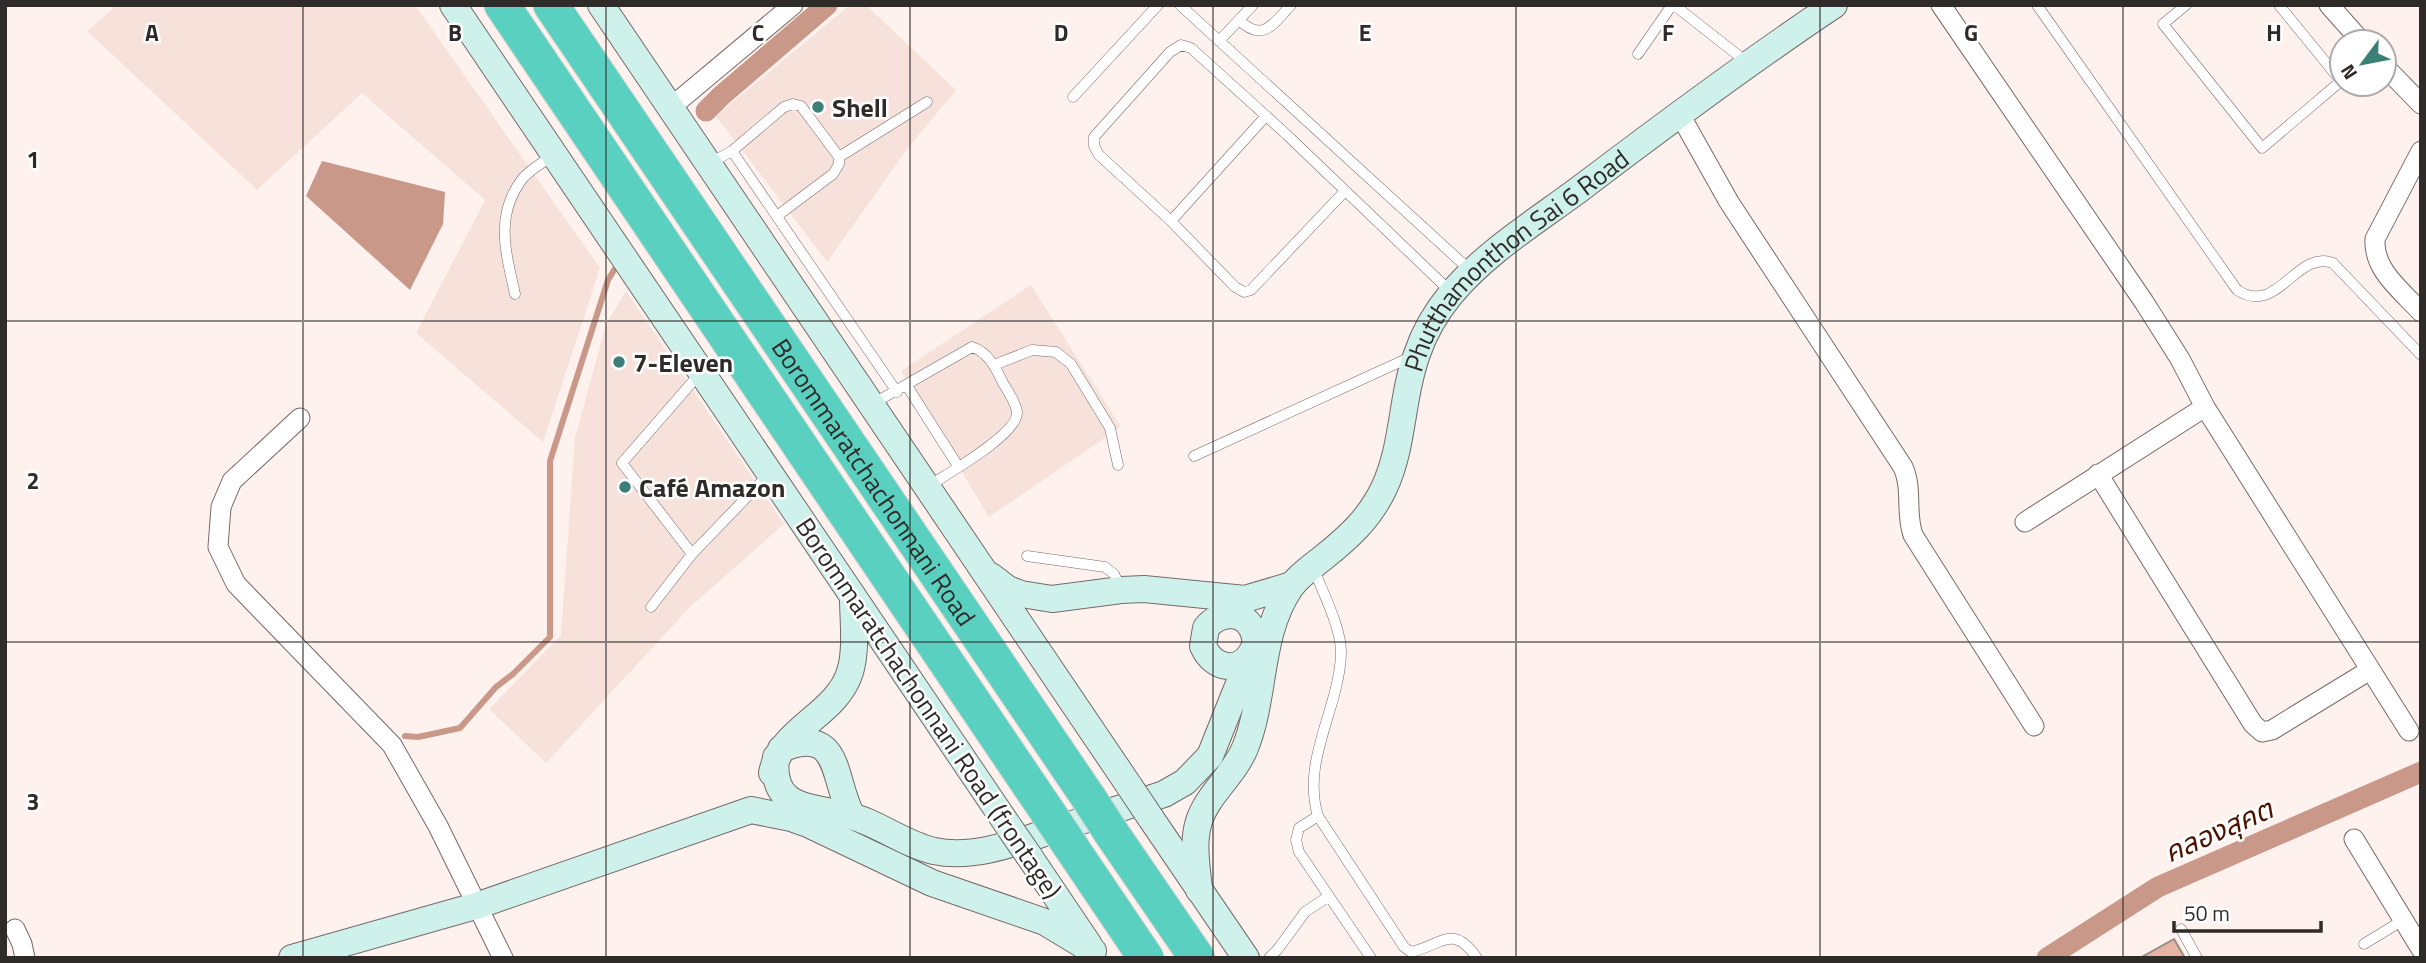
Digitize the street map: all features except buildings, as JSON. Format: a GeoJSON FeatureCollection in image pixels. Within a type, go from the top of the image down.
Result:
{"type":"FeatureCollection","features":[{"type":"Feature","properties":{"kind":"highway"},"geometry":{"type":"LineString","coordinates":[[495,5],[539,58]]}},
{"type":"Feature","properties":{"kind":"highway","name":"Borommaratchachonnani Road"},"geometry":{"type":"LineString","coordinates":[[502,5],[1146,958]]}},
{"type":"Feature","properties":{"kind":"highway","name":"Borommaratchachonnani Road"},"geometry":{"type":"LineString","coordinates":[[551,5],[1196,958]]}},
{"type":"Feature","properties":{"kind":"street","name":"Borommaratchachonnani Road (frontage)"},"geometry":{"type":"LineString","coordinates":[[453,5],[1096,954]]}},
{"type":"Feature","properties":{"kind":"street"},"geometry":{"type":"LineString","coordinates":[[601,5],[1246,958]]}},
{"type":"Feature","properties":{"kind":"street"},"geometry":{"type":"LineString","coordinates":[[670,108],[793,5]]}},
{"type":"Feature","properties":{"kind":"street","name":"Phutthamonthon Sai 6 Road"},"geometry":{"type":"LineString","coordinates":[[1199,890],[1195,840],[1199,822],[1205,808],[1234,769],[1244,750],[1259,702],[1274,616],[1292,586],[1345,541],[1369,516],[1385,486],[1397,452],[1416,354],[1435,316],[1472,272],[1503,246],[1679,113],[1834,5]]}},
{"type":"Feature","properties":{"kind":"street"},"geometry":{"type":"LineString","coordinates":[[1941,5],[2144,302],[2180,359],[2205,407],[2409,732]]}},
{"type":"Feature","properties":{"kind":"street"},"geometry":{"type":"LineString","coordinates":[[2329,5],[2349,28]]}},
{"type":"Feature","properties":{"kind":"street"},"geometry":{"type":"LineString","coordinates":[[2398,80],[2421,104]]}},
{"type":"Feature","properties":{"kind":"street"},"geometry":{"type":"LineString","coordinates":[[1679,113],[1729,202],[1903,467],[1909,480],[1908,513],[1913,535],[2034,726]]}},
{"type":"Feature","properties":{"kind":"street"},"geometry":{"type":"LineString","coordinates":[[2421,151],[2375,239],[2374,253],[2380,267],[2421,312]]}},
{"type":"Feature","properties":{"kind":"street"},"geometry":{"type":"LineString","coordinates":[[2025,522],[2205,407]]}},
{"type":"Feature","properties":{"kind":"street"},"geometry":{"type":"LineString","coordinates":[[300,418],[232,481],[220,508],[218,547],[236,584],[392,745],[438,826],[503,958]]}},
{"type":"Feature","properties":{"kind":"street"},"geometry":{"type":"LineString","coordinates":[[2098,474],[2253,724],[2262,732],[2273,730],[2370,670]]}},
{"type":"Feature","properties":{"kind":"street","name":"Phutthamonthon Sai 6 Road"},"geometry":{"type":"LineString","coordinates":[[984,572],[1008,589],[1035,598],[1052,599],[1144,589],[1245,599],[1292,586]]}},
{"type":"Feature","properties":{"kind":"street"},"geometry":{"type":"LineString","coordinates":[[751,810],[768,788],[775,761],[786,742],[827,707],[845,684],[853,656],[853,596]]}},
{"type":"Feature","properties":{"kind":"street"},"geometry":{"type":"LineString","coordinates":[[1198,596],[1250,625],[1254,632],[1252,652],[1259,702]]}},
{"type":"Feature","properties":{"kind":"street"},"geometry":{"type":"LineString","coordinates":[[1228,614],[1211,621],[1206,628],[1203,646],[1213,661],[1229,667],[1244,662],[1274,616]]}},
{"type":"Feature","properties":{"kind":"street"},"geometry":{"type":"LineString","coordinates":[[852,816],[841,794],[836,765],[825,748],[811,741],[794,744],[775,761],[774,769],[780,791],[791,802],[852,816],[918,847],[949,853],[964,854],[996,849],[1164,794],[1185,782],[1210,756],[1252,652]]}},
{"type":"Feature","properties":{"kind":"street"},"geometry":{"type":"LineString","coordinates":[[775,761],[772,789],[780,804],[808,824]]}},
{"type":"Feature","properties":{"kind":"street"},"geometry":{"type":"LineString","coordinates":[[292,958],[479,905],[751,810],[808,824],[933,883],[1045,922],[1096,954]]}},
{"type":"Feature","properties":{"kind":"street"},"geometry":{"type":"LineString","coordinates":[[2354,839],[2421,949]]}},
{"type":"Feature","properties":{"kind":"street"},"geometry":{"type":"LineString","coordinates":[[15,929],[22,944],[24,958]]}},
{"type":"Feature","properties":{"kind":"lane"},"geometry":{"type":"LineString","coordinates":[[1073,97],[1158,5]]}},
{"type":"Feature","properties":{"kind":"lane"},"geometry":{"type":"LineString","coordinates":[[1180,5],[1472,272]]}},
{"type":"Feature","properties":{"kind":"lane"},"geometry":{"type":"LineString","coordinates":[[1219,41],[1253,5]]}},
{"type":"Feature","properties":{"kind":"lane"},"geometry":{"type":"LineString","coordinates":[[1239,20],[1255,32],[1264,30],[1291,5]]}},
{"type":"Feature","properties":{"kind":"lane"},"geometry":{"type":"LineString","coordinates":[[1638,54],[1673,5],[1749,64]]}},
{"type":"Feature","properties":{"kind":"lane"},"geometry":{"type":"LineString","coordinates":[[2037,5],[2236,290],[2245,296],[2256,298],[2267,295],[2312,262],[2323,259],[2333,263],[2421,355]]}},
{"type":"Feature","properties":{"kind":"lane"},"geometry":{"type":"LineString","coordinates":[[2186,5],[2162,24],[2262,148],[2341,81],[2279,5]]}},
{"type":"Feature","properties":{"kind":"lane"},"geometry":{"type":"LineString","coordinates":[[1345,191],[1264,278],[1251,290],[1244,292],[1235,287],[1171,221],[1100,155],[1094,146],[1094,137],[1170,52],[1181,45],[1191,48],[1266,116],[1345,191],[1452,293]]}},
{"type":"Feature","properties":{"kind":"lane"},"geometry":{"type":"LineString","coordinates":[[839,157],[927,102]]}},
{"type":"Feature","properties":{"kind":"lane"},"geometry":{"type":"LineString","coordinates":[[708,164],[732,150],[784,107],[793,104],[801,106],[839,157],[839,164],[833,174],[777,216]]}},
{"type":"Feature","properties":{"kind":"lane"},"geometry":{"type":"LineString","coordinates":[[1171,221],[1266,116]]}},
{"type":"Feature","properties":{"kind":"lane"},"geometry":{"type":"LineString","coordinates":[[732,150],[897,392]]}},
{"type":"Feature","properties":{"kind":"lane"},"geometry":{"type":"LineString","coordinates":[[515,294],[503,243],[504,219],[509,203],[524,177],[554,155]]}},
{"type":"Feature","properties":{"kind":"lane"},"geometry":{"type":"LineString","coordinates":[[871,405],[972,347],[980,350],[994,365],[1017,412],[1015,422],[1008,431],[927,487]]}},
{"type":"Feature","properties":{"kind":"lane"},"geometry":{"type":"LineString","coordinates":[[994,365],[1032,350],[1056,352],[1071,364],[1110,428],[1118,465]]}},
{"type":"Feature","properties":{"kind":"lane"},"geometry":{"type":"LineString","coordinates":[[1194,456],[1416,354]]}},
{"type":"Feature","properties":{"kind":"lane"},"geometry":{"type":"LineString","coordinates":[[692,554],[622,463],[701,372]]}},
{"type":"Feature","properties":{"kind":"lane"},"geometry":{"type":"LineString","coordinates":[[907,386],[958,466]]}},
{"type":"Feature","properties":{"kind":"lane"},"geometry":{"type":"LineString","coordinates":[[651,607],[692,554],[770,473]]}},
{"type":"Feature","properties":{"kind":"lane"},"geometry":{"type":"LineString","coordinates":[[1027,556],[1105,567],[1114,574],[1121,590]]}},
{"type":"Feature","properties":{"kind":"lane"},"geometry":{"type":"LineString","coordinates":[[1312,567],[1339,638],[1341,651],[1339,670],[1313,775],[1313,797],[1318,816],[1407,955],[1446,938],[1458,938],[1468,945],[1477,958]]}},
{"type":"Feature","properties":{"kind":"lane"},"geometry":{"type":"LineString","coordinates":[[1318,816],[1299,828],[1296,840],[1299,852],[1371,958]]}},
{"type":"Feature","properties":{"kind":"lane"},"geometry":{"type":"LineString","coordinates":[[1269,958],[1305,912],[1329,896]]}},
{"type":"Feature","properties":{"kind":"lane"},"geometry":{"type":"LineString","coordinates":[[2364,944],[2403,920]]}},
{"type":"Feature","properties":{"kind":"lane"},"geometry":{"type":"LineString","coordinates":[[2181,929],[2197,958]]}},
{"type":"Feature","properties":{"kind":"shaded area"},"geometry":{"type":"Polygon","coordinates":[[[117,5],[415,5],[600,268],[543,442],[416,333],[485,200],[362,93],[257,190],[87,31],[117,5]]]}},
{"type":"Feature","properties":{"kind":"shaded area"},"geometry":{"type":"Polygon","coordinates":[[[850,5],[866,5],[956,90],[908,148],[827,262],[716,116],[850,5]]]}},
{"type":"Feature","properties":{"kind":"shaded area"},"geometry":{"type":"Polygon","coordinates":[[[322,161],[445,192],[443,224],[410,290],[306,196],[322,161]]]}},
{"type":"Feature","properties":{"kind":"shaded area"},"geometry":{"type":"Polygon","coordinates":[[[1031,285],[1121,427],[989,517],[901,371],[1031,285]]]}},
{"type":"Feature","properties":{"kind":"shaded area"},"geometry":{"type":"Polygon","coordinates":[[[626,291],[784,524],[690,607],[546,763],[489,709],[561,635],[575,438],[606,324],[626,291]]]}},
{"type":"Feature","properties":{"kind":"waterway"},"geometry":{"type":"LineString","coordinates":[[706,111],[827,5]]}},
{"type":"Feature","properties":{"kind":"waterway"},"geometry":{"type":"LineString","coordinates":[[405,736],[418,737],[460,728],[496,687],[550,637],[550,461],[608,280],[614,270]]}},
{"type":"Feature","properties":{"kind":"waterway","name":"คลองสุคต"},"geometry":{"type":"LineString","coordinates":[[2047,958],[2158,887],[2421,772]]}},
{"type":"Feature","properties":{"kind":"place","name":"Shell"},"geometry":{"type":"Point","coordinates":[818,107]}},
{"type":"Feature","properties":{"kind":"place","name":"7-Eleven"},"geometry":{"type":"Point","coordinates":[619,362]}},
{"type":"Feature","properties":{"kind":"place","name":"Café Amazon"},"geometry":{"type":"Point","coordinates":[625,487]}}]}
